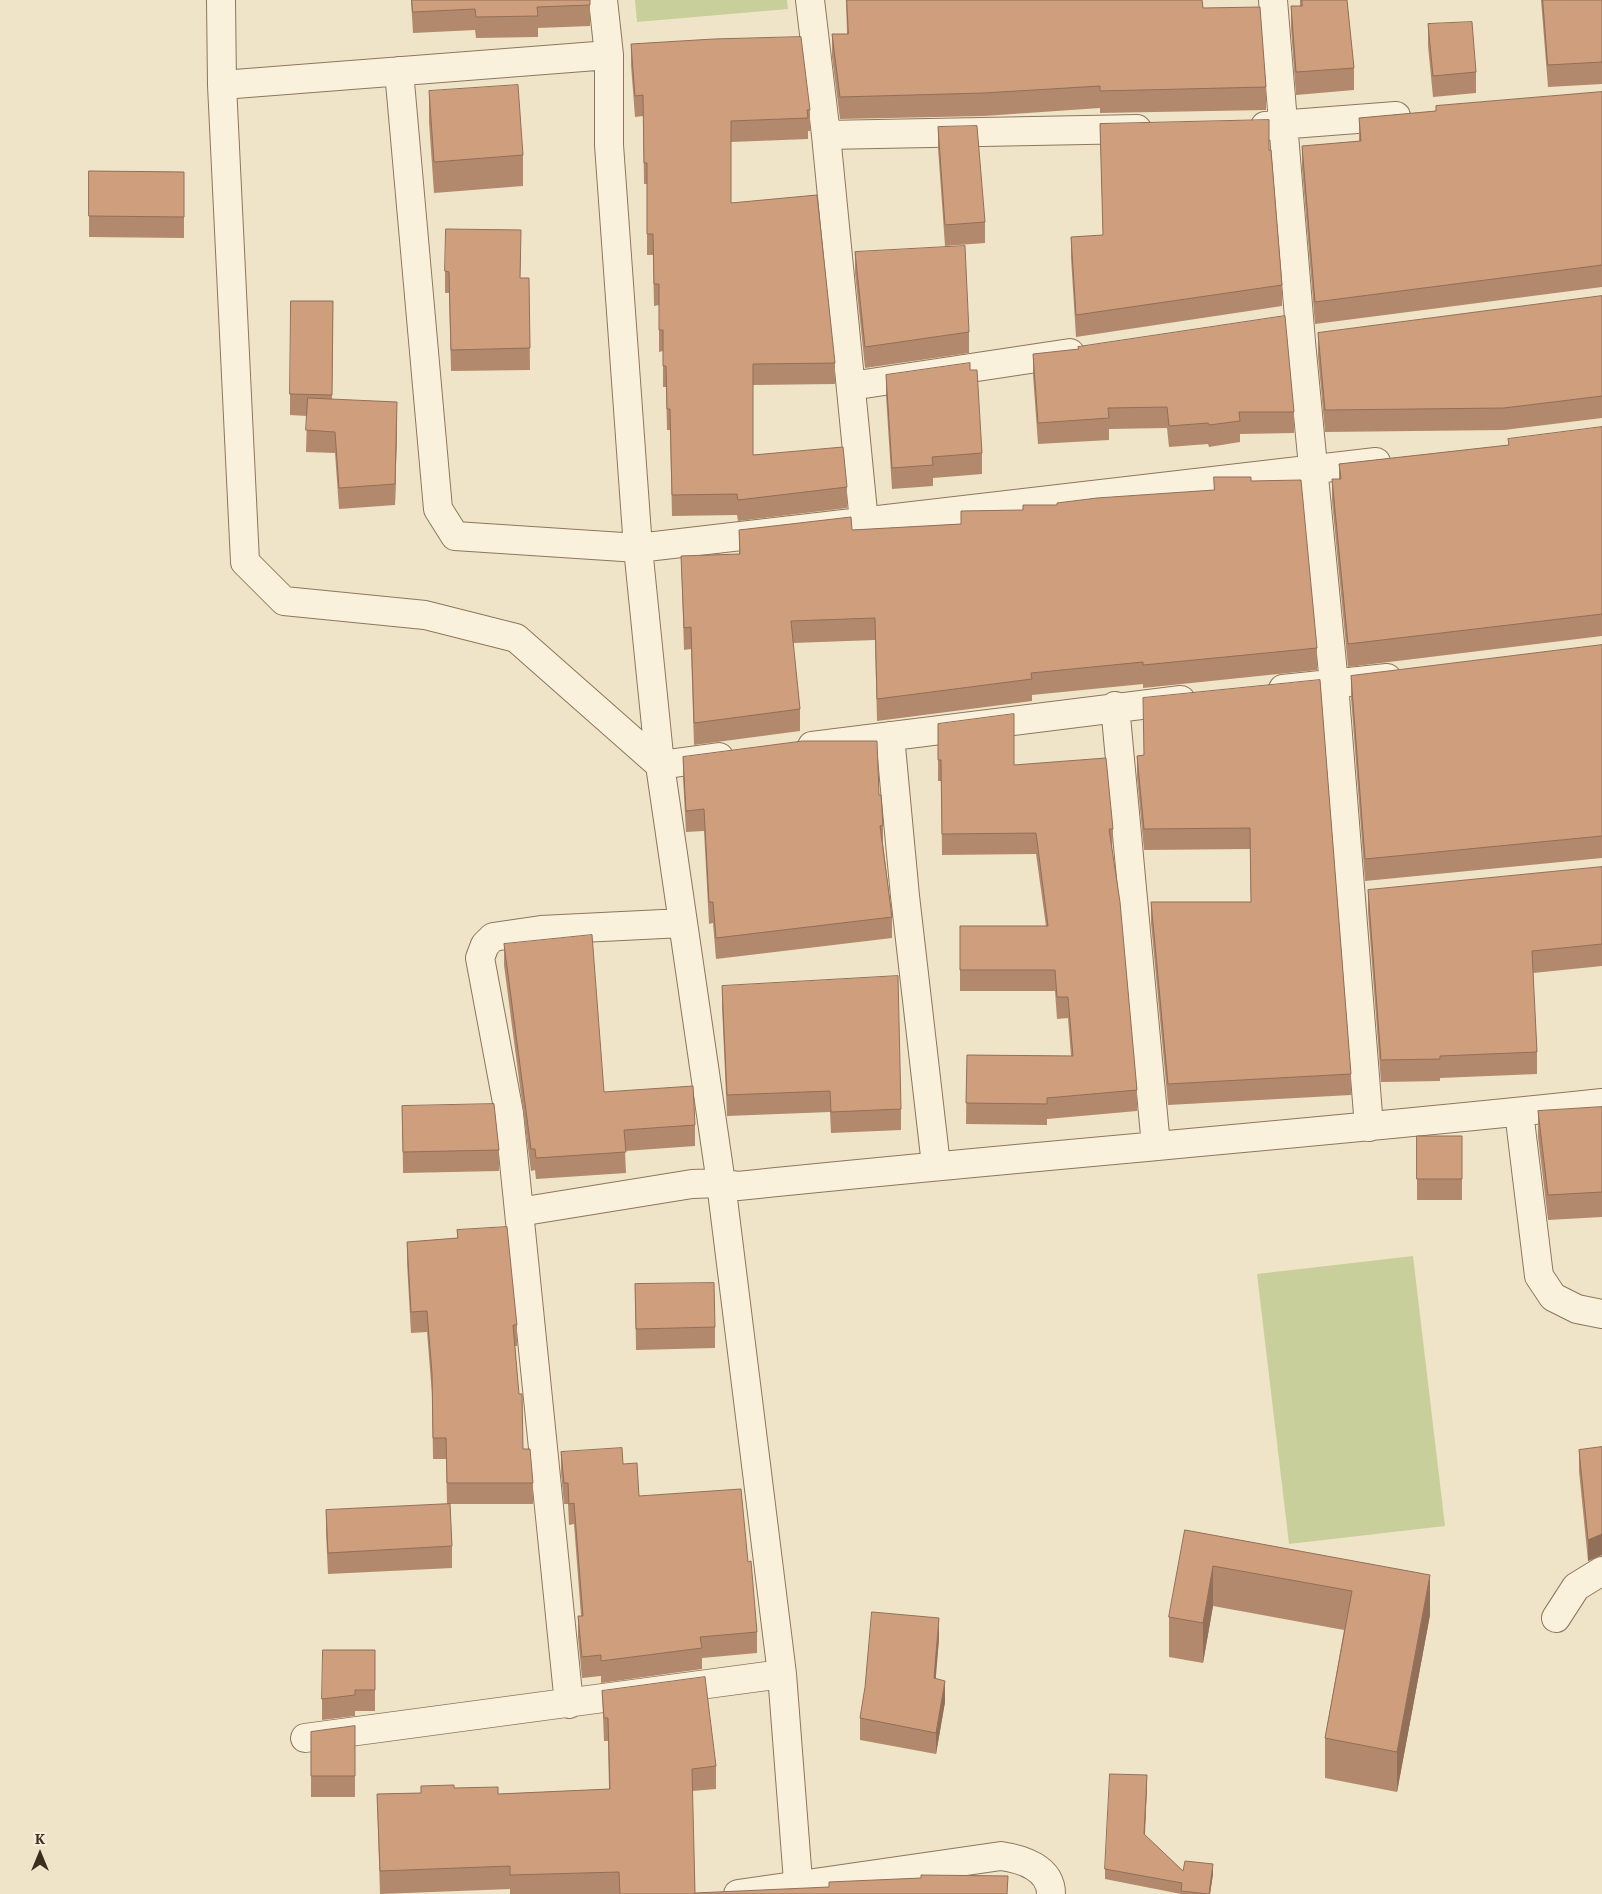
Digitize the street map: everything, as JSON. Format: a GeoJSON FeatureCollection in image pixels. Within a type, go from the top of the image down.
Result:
{"type":"FeatureCollection","features":[{"type":"Feature","properties":{"kind":"street"},"geometry":{"type":"LineString","coordinates":[[221,0],[222,85],[245,562],[284,601],[424,616],[516,638],[660,764],[746,754]]}},
{"type":"Feature","properties":{"kind":"street"},"geometry":{"type":"LineString","coordinates":[[603,0],[608,55],[609,145],[638,548],[660,764],[721,1183],[782,1674],[799,1890]]}},
{"type":"Feature","properties":{"kind":"street"},"geometry":{"type":"LineString","coordinates":[[810,0],[826,135],[864,522]]}},
{"type":"Feature","properties":{"kind":"street"},"geometry":{"type":"LineString","coordinates":[[1273,0],[1284,126],[1293,327],[1314,470],[1334,684],[1368,1127]]}},
{"type":"Feature","properties":{"kind":"street"},"geometry":{"type":"LineString","coordinates":[[222,85],[608,55]]}},
{"type":"Feature","properties":{"kind":"street"},"geometry":{"type":"LineString","coordinates":[[398,71],[438,509],[454,536],[638,548],[1400,459]]}},
{"type":"Feature","properties":{"kind":"street"},"geometry":{"type":"LineString","coordinates":[[1244,126],[1284,126],[1423,113]]}},
{"type":"Feature","properties":{"kind":"street"},"geometry":{"type":"LineString","coordinates":[[826,135],[1164,128]]}},
{"type":"Feature","properties":{"kind":"street"},"geometry":{"type":"LineString","coordinates":[[1293,327],[1330,338]]}},
{"type":"Feature","properties":{"kind":"street"},"geometry":{"type":"LineString","coordinates":[[850,386],[1094,349]]}},
{"type":"Feature","properties":{"kind":"street"},"geometry":{"type":"LineString","coordinates":[[1257,692],[1410,675]]}},
{"type":"Feature","properties":{"kind":"street"},"geometry":{"type":"LineString","coordinates":[[784,749],[1114,706],[1210,697]]}},
{"type":"Feature","properties":{"kind":"street"},"geometry":{"type":"LineString","coordinates":[[1114,706],[1156,1146]]}},
{"type":"Feature","properties":{"kind":"street"},"geometry":{"type":"LineString","coordinates":[[890,736],[904,896],[936,1165]]}},
{"type":"Feature","properties":{"kind":"street"},"geometry":{"type":"LineString","coordinates":[[1351,898],[1381,895]]}},
{"type":"Feature","properties":{"kind":"street"},"geometry":{"type":"LineString","coordinates":[[568,1704],[508,1113],[480,958],[484,945],[493,937],[540,930],[683,923]]}},
{"type":"Feature","properties":{"kind":"street"},"geometry":{"type":"LineString","coordinates":[[518,1212],[692,1184],[721,1183],[738,1186],[936,1165],[1368,1127],[1602,1103]]}},
{"type":"Feature","properties":{"kind":"street"},"geometry":{"type":"LineString","coordinates":[[1518,1112],[1539,1276],[1553,1297],[1577,1309],[1602,1314]]}},
{"type":"Feature","properties":{"kind":"street"},"geometry":{"type":"LineString","coordinates":[[1556,1618],[1576,1587],[1602,1571]]}},
{"type":"Feature","properties":{"kind":"street"},"geometry":{"type":"LineString","coordinates":[[304,1738],[782,1674]]}},
{"type":"Feature","properties":{"kind":"street"},"geometry":{"type":"LineString","coordinates":[[738,1894],[799,1890],[1000,1856],[1014,1858],[1034,1866],[1046,1876],[1051,1894]]}},
{"type":"Feature","properties":{"kind":"green space"},"geometry":{"type":"Polygon","coordinates":[[[635,0],[787,0],[788,9],[637,22],[635,0]]]}},
{"type":"Feature","properties":{"kind":"green space"},"geometry":{"type":"Polygon","coordinates":[[[1413,1256],[1445,1526],[1289,1544],[1257,1274],[1413,1256]]]}},
{"type":"Feature","properties":{"kind":"building"},"geometry":{"type":"Polygon","coordinates":[[[412,0],[590,0],[590,5],[537,7],[538,16],[476,17],[475,9],[413,12],[412,0]]]}},
{"type":"Feature","properties":{"kind":"building"},"geometry":{"type":"Polygon","coordinates":[[[847,0],[1202,0],[1203,8],[1260,7],[1266,87],[1100,91],[1100,86],[984,93],[840,97],[832,34],[848,34],[847,0]]]}},
{"type":"Feature","properties":{"kind":"building"},"geometry":{"type":"Polygon","coordinates":[[[1302,0],[1347,0],[1354,68],[1296,72],[1291,6],[1302,6],[1302,0]]]}},
{"type":"Feature","properties":{"kind":"building"},"geometry":{"type":"Polygon","coordinates":[[[1543,0],[1602,0],[1602,62],[1548,65],[1543,0]]]}},
{"type":"Feature","properties":{"kind":"building"},"geometry":{"type":"Polygon","coordinates":[[[1472,22],[1476,72],[1433,76],[1428,24],[1472,22]]]}},
{"type":"Feature","properties":{"kind":"building"},"geometry":{"type":"Polygon","coordinates":[[[801,37],[810,110],[807,110],[808,118],[731,121],[731,203],[817,195],[835,363],[753,364],[753,455],[843,447],[847,487],[738,500],[737,494],[672,495],[670,409],[667,409],[666,366],[663,366],[663,330],[659,330],[659,284],[654,284],[653,234],[647,234],[647,163],[644,163],[643,95],[635,96],[631,44],[714,39],[801,37]]]}},
{"type":"Feature","properties":{"kind":"building"},"geometry":{"type":"Polygon","coordinates":[[[518,85],[523,155],[434,162],[429,91],[518,85]]]}},
{"type":"Feature","properties":{"kind":"building"},"geometry":{"type":"Polygon","coordinates":[[[1602,92],[1602,265],[1315,302],[1302,146],[1361,141],[1359,118],[1436,111],[1436,106],[1602,92]]]}},
{"type":"Feature","properties":{"kind":"building"},"geometry":{"type":"Polygon","coordinates":[[[1269,120],[1269,150],[1271,150],[1282,285],[1076,315],[1071,237],[1103,235],[1100,124],[1269,120]]]}},
{"type":"Feature","properties":{"kind":"building"},"geometry":{"type":"Polygon","coordinates":[[[977,126],[985,222],[945,225],[938,127],[977,126]]]}},
{"type":"Feature","properties":{"kind":"building"},"geometry":{"type":"Polygon","coordinates":[[[89,171],[184,172],[184,217],[89,216],[89,171]]]}},
{"type":"Feature","properties":{"kind":"building"},"geometry":{"type":"Polygon","coordinates":[[[446,229],[521,230],[520,278],[529,278],[530,348],[451,350],[449,272],[445,271],[446,229]]]}},
{"type":"Feature","properties":{"kind":"building"},"geometry":{"type":"Polygon","coordinates":[[[965,246],[969,332],[865,347],[855,252],[965,246]]]}},
{"type":"Feature","properties":{"kind":"building"},"geometry":{"type":"Polygon","coordinates":[[[1602,296],[1602,396],[1504,408],[1325,410],[1318,333],[1602,296]]]}},
{"type":"Feature","properties":{"kind":"building"},"geometry":{"type":"Polygon","coordinates":[[[291,301],[333,301],[332,395],[290,394],[291,301]]]}},
{"type":"Feature","properties":{"kind":"building"},"geometry":{"type":"Polygon","coordinates":[[[1285,316],[1294,412],[1239,412],[1240,421],[1209,425],[1208,423],[1169,426],[1167,407],[1108,408],[1109,418],[1038,423],[1033,354],[1079,349],[1078,347],[1285,316]]]}},
{"type":"Feature","properties":{"kind":"building"},"geometry":{"type":"Polygon","coordinates":[[[970,363],[970,370],[977,370],[982,453],[932,457],[933,465],[892,468],[886,375],[970,363]]]}},
{"type":"Feature","properties":{"kind":"building"},"geometry":{"type":"Polygon","coordinates":[[[308,398],[397,402],[395,484],[339,488],[335,432],[306,430],[308,398]]]}},
{"type":"Feature","properties":{"kind":"building"},"geometry":{"type":"Polygon","coordinates":[[[1602,427],[1602,614],[1348,644],[1332,479],[1341,479],[1339,464],[1509,445],[1508,439],[1602,427]]]}},
{"type":"Feature","properties":{"kind":"building"},"geometry":{"type":"Polygon","coordinates":[[[1214,477],[1251,477],[1251,481],[1301,480],[1317,648],[1143,665],[1143,662],[1031,673],[1032,679],[877,699],[875,618],[791,621],[800,709],[694,723],[691,627],[684,628],[681,556],[740,554],[739,530],[851,517],[852,530],[961,524],[961,511],[1023,510],[1023,505],[1057,505],[1057,503],[1097,498],[1214,490],[1214,477]]]}},
{"type":"Feature","properties":{"kind":"building"},"geometry":{"type":"Polygon","coordinates":[[[1602,645],[1602,836],[1365,859],[1351,676],[1602,645]]]}},
{"type":"Feature","properties":{"kind":"building"},"geometry":{"type":"Polygon","coordinates":[[[1320,680],[1351,1074],[1168,1084],[1151,902],[1251,902],[1250,828],[1144,829],[1137,756],[1144,755],[1143,698],[1320,680]]]}},
{"type":"Feature","properties":{"kind":"building"},"geometry":{"type":"Polygon","coordinates":[[[1014,714],[1014,765],[1106,758],[1113,829],[1109,829],[1120,902],[1137,1090],[1047,1098],[1047,1104],[966,1103],[967,1055],[1073,1056],[1068,997],[1057,997],[1055,970],[960,970],[960,926],[1048,926],[1036,833],[942,834],[941,760],[938,760],[938,724],[1014,714]]]}},
{"type":"Feature","properties":{"kind":"building"},"geometry":{"type":"Polygon","coordinates":[[[803,741],[877,741],[879,795],[881,795],[883,825],[880,826],[892,917],[716,938],[713,902],[709,902],[704,809],[686,811],[683,757],[803,741]]]}},
{"type":"Feature","properties":{"kind":"building"},"geometry":{"type":"Polygon","coordinates":[[[1602,867],[1602,944],[1532,951],[1537,1052],[1440,1056],[1440,1059],[1381,1060],[1368,890],[1602,867]]]}},
{"type":"Feature","properties":{"kind":"building"},"geometry":{"type":"Polygon","coordinates":[[[592,935],[604,1092],[693,1086],[695,1125],[624,1130],[626,1152],[536,1158],[535,1149],[531,1149],[504,944],[592,935]]]}},
{"type":"Feature","properties":{"kind":"building"},"geometry":{"type":"Polygon","coordinates":[[[898,976],[901,1109],[831,1112],[830,1091],[727,1095],[722,986],[898,976]]]}},
{"type":"Feature","properties":{"kind":"building"},"geometry":{"type":"Polygon","coordinates":[[[494,1104],[499,1150],[403,1152],[402,1106],[494,1104]]]}},
{"type":"Feature","properties":{"kind":"building"},"geometry":{"type":"Polygon","coordinates":[[[1602,1107],[1602,1192],[1548,1195],[1538,1111],[1602,1107]]]}},
{"type":"Feature","properties":{"kind":"building"},"geometry":{"type":"Polygon","coordinates":[[[1417,1136],[1462,1136],[1462,1179],[1417,1179],[1417,1136]]]}},
{"type":"Feature","properties":{"kind":"building"},"geometry":{"type":"Polygon","coordinates":[[[507,1227],[517,1325],[513,1325],[519,1394],[522,1394],[523,1449],[530,1449],[533,1483],[447,1483],[446,1438],[433,1438],[432,1373],[427,1311],[411,1312],[407,1242],[458,1238],[457,1230],[507,1227]]]}},
{"type":"Feature","properties":{"kind":"building"},"geometry":{"type":"Polygon","coordinates":[[[714,1283],[715,1327],[636,1329],[635,1284],[714,1283]]]}},
{"type":"Feature","properties":{"kind":"building"},"geometry":{"type":"Polygon","coordinates":[[[1602,1447],[1602,1534],[1588,1540],[1579,1450],[1602,1447]]]}},
{"type":"Feature","properties":{"kind":"building"},"geometry":{"type":"Polygon","coordinates":[[[622,1448],[623,1464],[637,1463],[639,1496],[741,1489],[748,1562],[751,1561],[757,1632],[700,1637],[702,1648],[601,1661],[601,1655],[582,1657],[578,1616],[583,1616],[574,1503],[569,1504],[568,1483],[564,1483],[561,1452],[622,1448]]]}},
{"type":"Feature","properties":{"kind":"building"},"geometry":{"type":"Polygon","coordinates":[[[450,1504],[452,1546],[328,1553],[326,1510],[450,1504]]]}},
{"type":"Feature","properties":{"kind":"building"},"geometry":{"type":"Polygon","coordinates":[[[1185,1530],[1430,1575],[1397,1752],[1325,1738],[1352,1591],[1213,1566],[1203,1623],[1169,1617],[1185,1530]]]}},
{"type":"Feature","properties":{"kind":"building"},"geometry":{"type":"Polygon","coordinates":[[[872,1612],[939,1618],[934,1678],[945,1681],[936,1733],[860,1718],[872,1612]]]}},
{"type":"Feature","properties":{"kind":"building"},"geometry":{"type":"Polygon","coordinates":[[[323,1650],[375,1650],[375,1690],[355,1690],[355,1695],[322,1699],[323,1650]]]}},
{"type":"Feature","properties":{"kind":"building"},"geometry":{"type":"Polygon","coordinates":[[[705,1677],[716,1766],[692,1769],[695,1893],[829,1887],[829,1882],[921,1878],[921,1875],[1008,1876],[1007,1894],[620,1894],[619,1872],[510,1875],[510,1866],[380,1871],[377,1794],[421,1793],[421,1786],[454,1785],[454,1788],[498,1787],[498,1794],[610,1789],[608,1718],[604,1718],[602,1691],[705,1677]]]}},
{"type":"Feature","properties":{"kind":"building"},"geometry":{"type":"Polygon","coordinates":[[[355,1726],[355,1776],[311,1776],[311,1732],[355,1726]]]}},
{"type":"Feature","properties":{"kind":"building"},"geometry":{"type":"Polygon","coordinates":[[[1110,1774],[1147,1775],[1144,1834],[1183,1871],[1185,1861],[1213,1864],[1209,1894],[1181,1891],[1182,1883],[1105,1869],[1110,1774]]]}}]}
